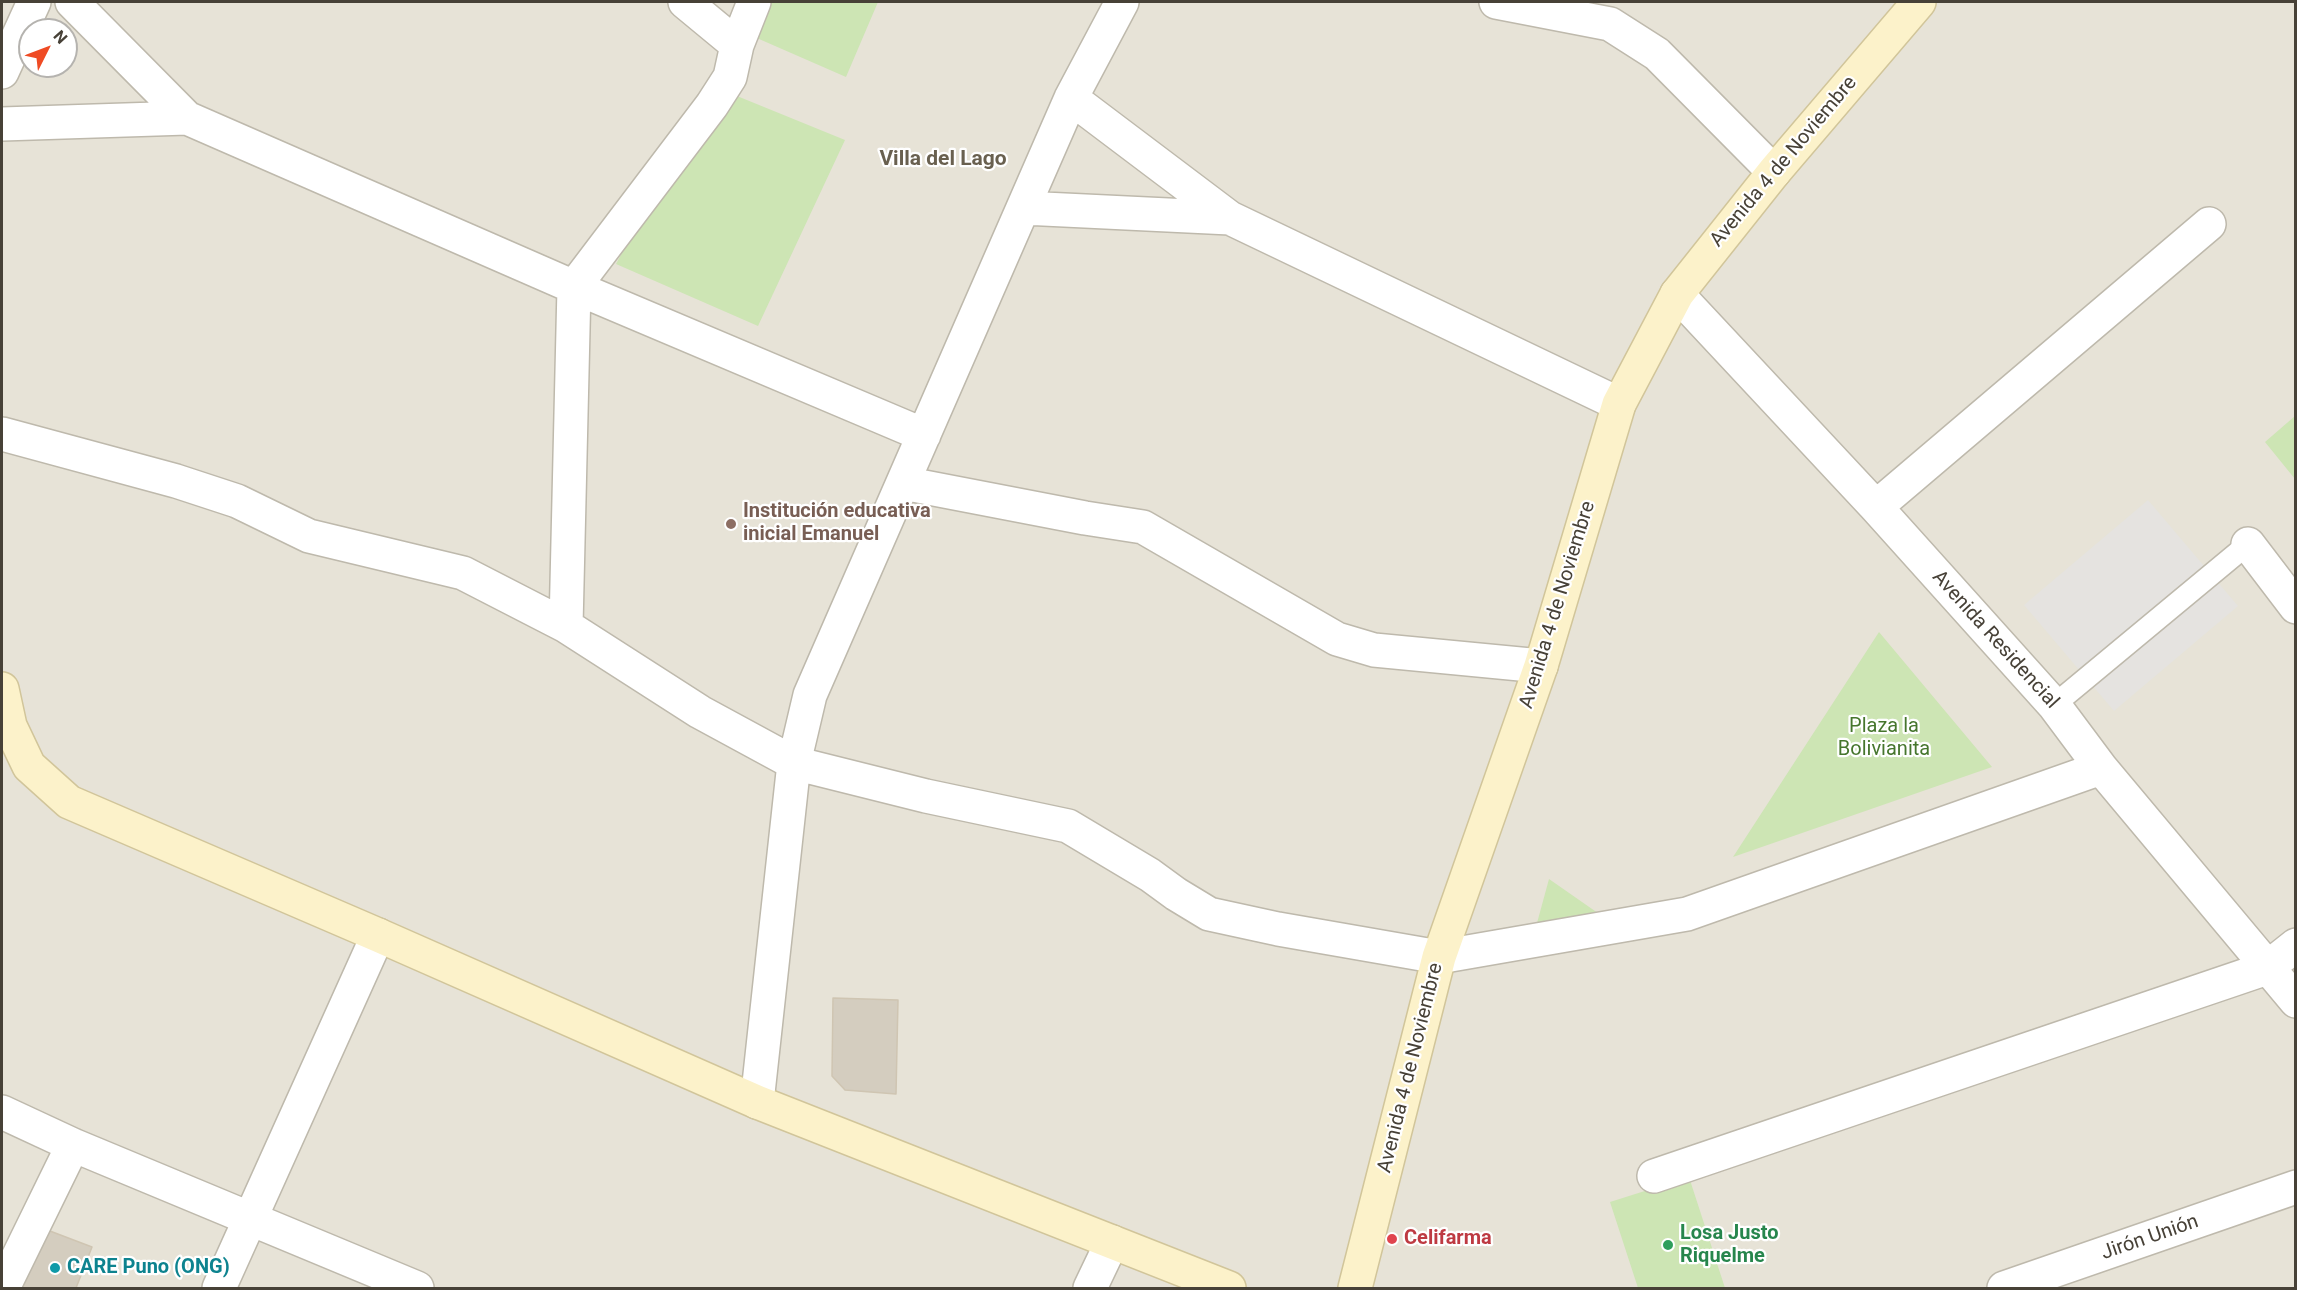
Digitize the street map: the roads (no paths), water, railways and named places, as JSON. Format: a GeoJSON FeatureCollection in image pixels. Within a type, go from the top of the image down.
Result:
{"type":"FeatureCollection","features":[{"type":"Feature","properties":{"kind":"street"},"geometry":{"type":"LineString","coordinates":[[2,72],[34,2]]}},
{"type":"Feature","properties":{"kind":"street"},"geometry":{"type":"LineString","coordinates":[[72,2],[187,118],[574,287],[924,435]]}},
{"type":"Feature","properties":{"kind":"street"},"geometry":{"type":"LineString","coordinates":[[685,2],[737,45]]}},
{"type":"Feature","properties":{"kind":"street"},"geometry":{"type":"LineString","coordinates":[[566,626],[574,287],[712,105],[730,77],[737,45],[754,2]]}},
{"type":"Feature","properties":{"kind":"street"},"geometry":{"type":"LineString","coordinates":[[757,1102],[794,763],[810,695],[1071,98],[1122,2]]}},
{"type":"Feature","properties":{"kind":"street"},"geometry":{"type":"LineString","coordinates":[[1496,2],[1610,24],[1657,54],[1774,172]]}},
{"type":"Feature","properties":{"kind":"street","name":"Avenida 4 de Noviembre"},"geometry":{"type":"LineString","coordinates":[[1355,1288],[1439,957],[1541,666],[1619,404],[1677,294],[1774,172],[1919,2]]}},
{"type":"Feature","properties":{"kind":"street"},"geometry":{"type":"LineString","coordinates":[[1071,98],[1230,218],[1619,404]]}},
{"type":"Feature","properties":{"kind":"street"},"geometry":{"type":"LineString","coordinates":[[2,124],[187,118]]}},
{"type":"Feature","properties":{"kind":"street"},"geometry":{"type":"LineString","coordinates":[[1023,208],[1230,218]]}},
{"type":"Feature","properties":{"kind":"street"},"geometry":{"type":"LineString","coordinates":[[1876,507],[2209,224]]}},
{"type":"Feature","properties":{"kind":"street","name":"Avenida Residencial"},"geometry":{"type":"LineString","coordinates":[[1677,294],[1876,507],[2054,705],[2100,768],[2295,1001]]}},
{"type":"Feature","properties":{"kind":"street"},"geometry":{"type":"LineString","coordinates":[[2,434],[176,481],[227,498],[309,536],[463,573],[566,626],[700,712],[794,763],[926,796],[1068,826],[1150,875],[1209,914],[1278,929],[1439,957],[1687,914],[2100,768]]}},
{"type":"Feature","properties":{"kind":"street"},"geometry":{"type":"LineString","coordinates":[[903,483],[1143,527],[1337,639],[1374,650],[1541,666]]}},
{"type":"Feature","properties":{"kind":"street"},"geometry":{"type":"LineString","coordinates":[[2248,544],[2295,607]]}},
{"type":"Feature","properties":{"kind":"street"},"geometry":{"type":"LineString","coordinates":[[2,689],[10,726],[30,766],[69,802],[757,1102],[1229,1288]]}},
{"type":"Feature","properties":{"kind":"street"},"geometry":{"type":"LineString","coordinates":[[219,1288],[378,935]]}},
{"type":"Feature","properties":{"kind":"street"},"geometry":{"type":"LineString","coordinates":[[1654,1176],[2267,968],[2295,945]]}},
{"type":"Feature","properties":{"kind":"street"},"geometry":{"type":"LineString","coordinates":[[2,1112],[73,1145],[417,1288]]}},
{"type":"Feature","properties":{"kind":"street"},"geometry":{"type":"LineString","coordinates":[[3,1288],[73,1145]]}},
{"type":"Feature","properties":{"kind":"street","name":"Jirón Unión"},"geometry":{"type":"LineString","coordinates":[[2004,1288],[2295,1187]]}},
{"type":"Feature","properties":{"kind":"street"},"geometry":{"type":"LineString","coordinates":[[1090,1288],[1112,1242]]}},
{"type":"Feature","properties":{"kind":"lane"},"geometry":{"type":"LineString","coordinates":[[2054,705],[2248,544]]}},
{"type":"Feature","properties":{"kind":"place","name":"Institución educativa inicial Emanuel"},"geometry":{"type":"Point","coordinates":[731,524]}},
{"type":"Feature","properties":{"kind":"place","name":"Celifarma"},"geometry":{"type":"Point","coordinates":[1392,1239]}},
{"type":"Feature","properties":{"kind":"place","name":"Losa Justo Riquelme"},"geometry":{"type":"Point","coordinates":[1668,1245]}},
{"type":"Feature","properties":{"kind":"place","name":"CARE Puno (ONG)"},"geometry":{"type":"Point","coordinates":[55,1268]}},
{"type":"Feature","properties":{"kind":"district","name":"Villa del Lago"},"geometry":{"type":"Point","coordinates":[943,160]}},
{"type":"Feature","properties":{"kind":"park label","name":"Plaza la Bolivianita"},"geometry":{"type":"Point","coordinates":[1884,738]}}]}
